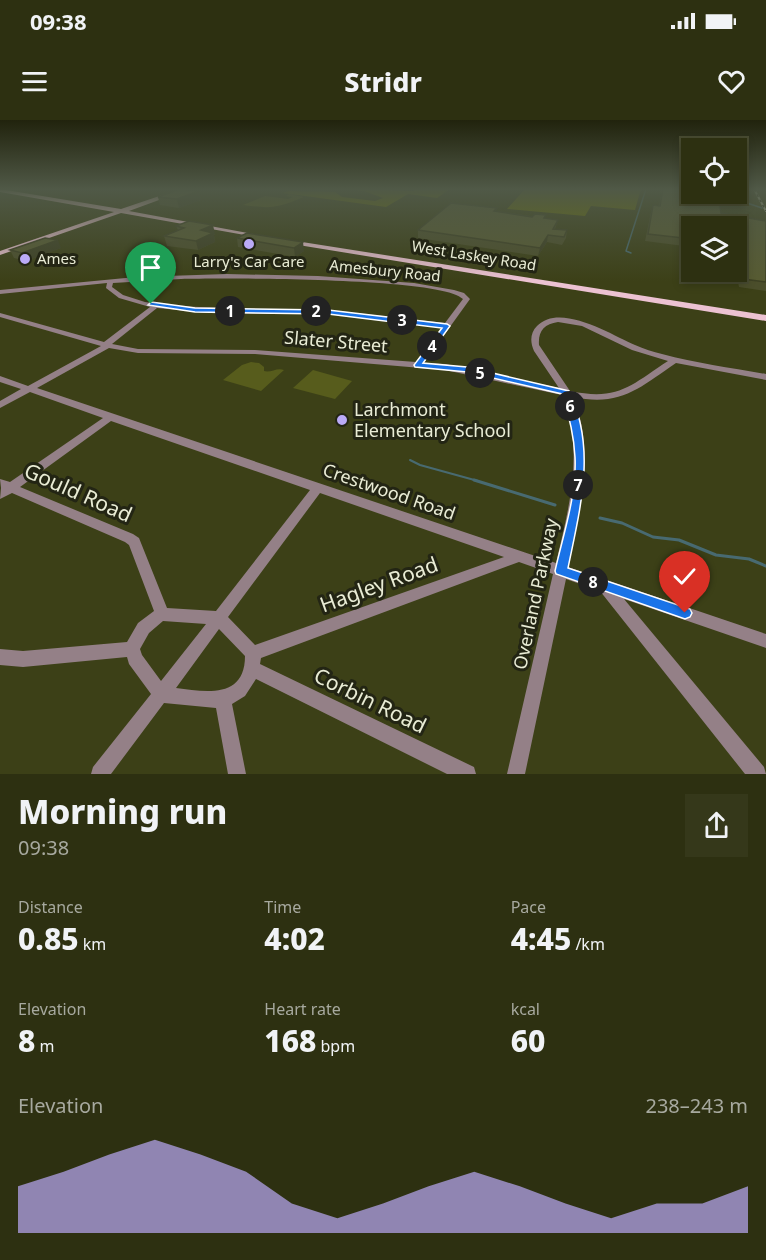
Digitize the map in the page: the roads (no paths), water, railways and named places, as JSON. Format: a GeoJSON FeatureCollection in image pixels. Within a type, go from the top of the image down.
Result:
{"type":"FeatureCollection","features":[{"type":"Feature","properties":{"kind":"main road"},"geometry":{"type":"LineString","coordinates":[[0,253],[99,220]]}},
{"type":"Feature","properties":{"kind":"main road","name":"West Laskey Road"},"geometry":{"type":"LineString","coordinates":[[157,220],[766,318]]}},
{"type":"Feature","properties":{"kind":"street","name":"Amesbury Road"},"geometry":{"type":"LineString","coordinates":[[0,292],[111,281],[193,277],[293,277],[399,285],[462,294],[467,299],[418,365]]}},
{"type":"Feature","properties":{"kind":"street"},"geometry":{"type":"LineString","coordinates":[[111,281],[108,287],[117,295],[156,305],[206,310],[328,312],[447,326]]}},
{"type":"Feature","properties":{"kind":"street"},"geometry":{"type":"LineString","coordinates":[[0,405],[105,345],[156,305]]}},
{"type":"Feature","properties":{"kind":"street","name":"Slater Street"},"geometry":{"type":"LineString","coordinates":[[0,315],[105,345],[144,351],[255,352],[467,370],[587,397],[619,395],[627,392],[675,360]]}},
{"type":"Feature","properties":{"kind":"street","name":"Overland Parkway"},"geometry":{"type":"LineString","coordinates":[[516,774],[578,494],[580,458],[574,418],[566,393],[535,345],[535,333],[546,322],[564,320],[574,322],[641,351],[675,360]]}},
{"type":"Feature","properties":{"kind":"street"},"geometry":{"type":"LineString","coordinates":[[675,360],[766,377]]}},
{"type":"Feature","properties":{"kind":"street","name":"Crestwood Road"},"geometry":{"type":"LineString","coordinates":[[0,379],[766,640]]}},
{"type":"Feature","properties":{"kind":"street"},"geometry":{"type":"LineString","coordinates":[[4,489],[110,417]]}},
{"type":"Feature","properties":{"kind":"street"},"geometry":{"type":"LineString","coordinates":[[100,774],[318,488]]}},
{"type":"Feature","properties":{"kind":"street","name":"Gould Road"},"geometry":{"type":"LineString","coordinates":[[4,489],[129,538],[134,542],[162,614]]}},
{"type":"Feature","properties":{"kind":"street","name":"Hagley Road"},"geometry":{"type":"LineString","coordinates":[[253,661],[519,556]]}},
{"type":"Feature","properties":{"kind":"street"},"geometry":{"type":"LineString","coordinates":[[604,585],[757,774]]}},
{"type":"Feature","properties":{"kind":"street"},"geometry":{"type":"LineString","coordinates":[[219,618],[162,614],[141,631],[132,649],[135,659],[161,694],[217,700],[239,690],[253,661]]}},
{"type":"Feature","properties":{"kind":"street","name":"Corbin Road"},"geometry":{"type":"LineString","coordinates":[[219,618],[253,661],[467,774]]}},
{"type":"Feature","properties":{"kind":"street"},"geometry":{"type":"LineString","coordinates":[[0,657],[23,659],[132,649]]}},
{"type":"Feature","properties":{"kind":"street"},"geometry":{"type":"LineString","coordinates":[[223,698],[237,774]]}},
{"type":"Feature","properties":{"kind":"waterway"},"geometry":{"type":"LineString","coordinates":[[631,253],[626,251],[636,220]]}},
{"type":"Feature","properties":{"kind":"waterway"},"geometry":{"type":"LineString","coordinates":[[410,460],[420,465],[478,481]]}},
{"type":"Feature","properties":{"kind":"waterway"},"geometry":{"type":"LineString","coordinates":[[474,480],[555,505]]}},
{"type":"Feature","properties":{"kind":"waterway"},"geometry":{"type":"LineString","coordinates":[[600,518],[622,523],[653,537],[679,540],[716,555],[749,559],[766,566]]}},
{"type":"Feature","properties":{"kind":"place","name":"Larry's Car Care"},"geometry":{"type":"Point","coordinates":[249,244]}},
{"type":"Feature","properties":{"kind":"place","name":"Ames"},"geometry":{"type":"Point","coordinates":[25,259]}},
{"type":"Feature","properties":{"kind":"place","name":"Larchmont Elementary School"},"geometry":{"type":"Point","coordinates":[342,420]}}]}
